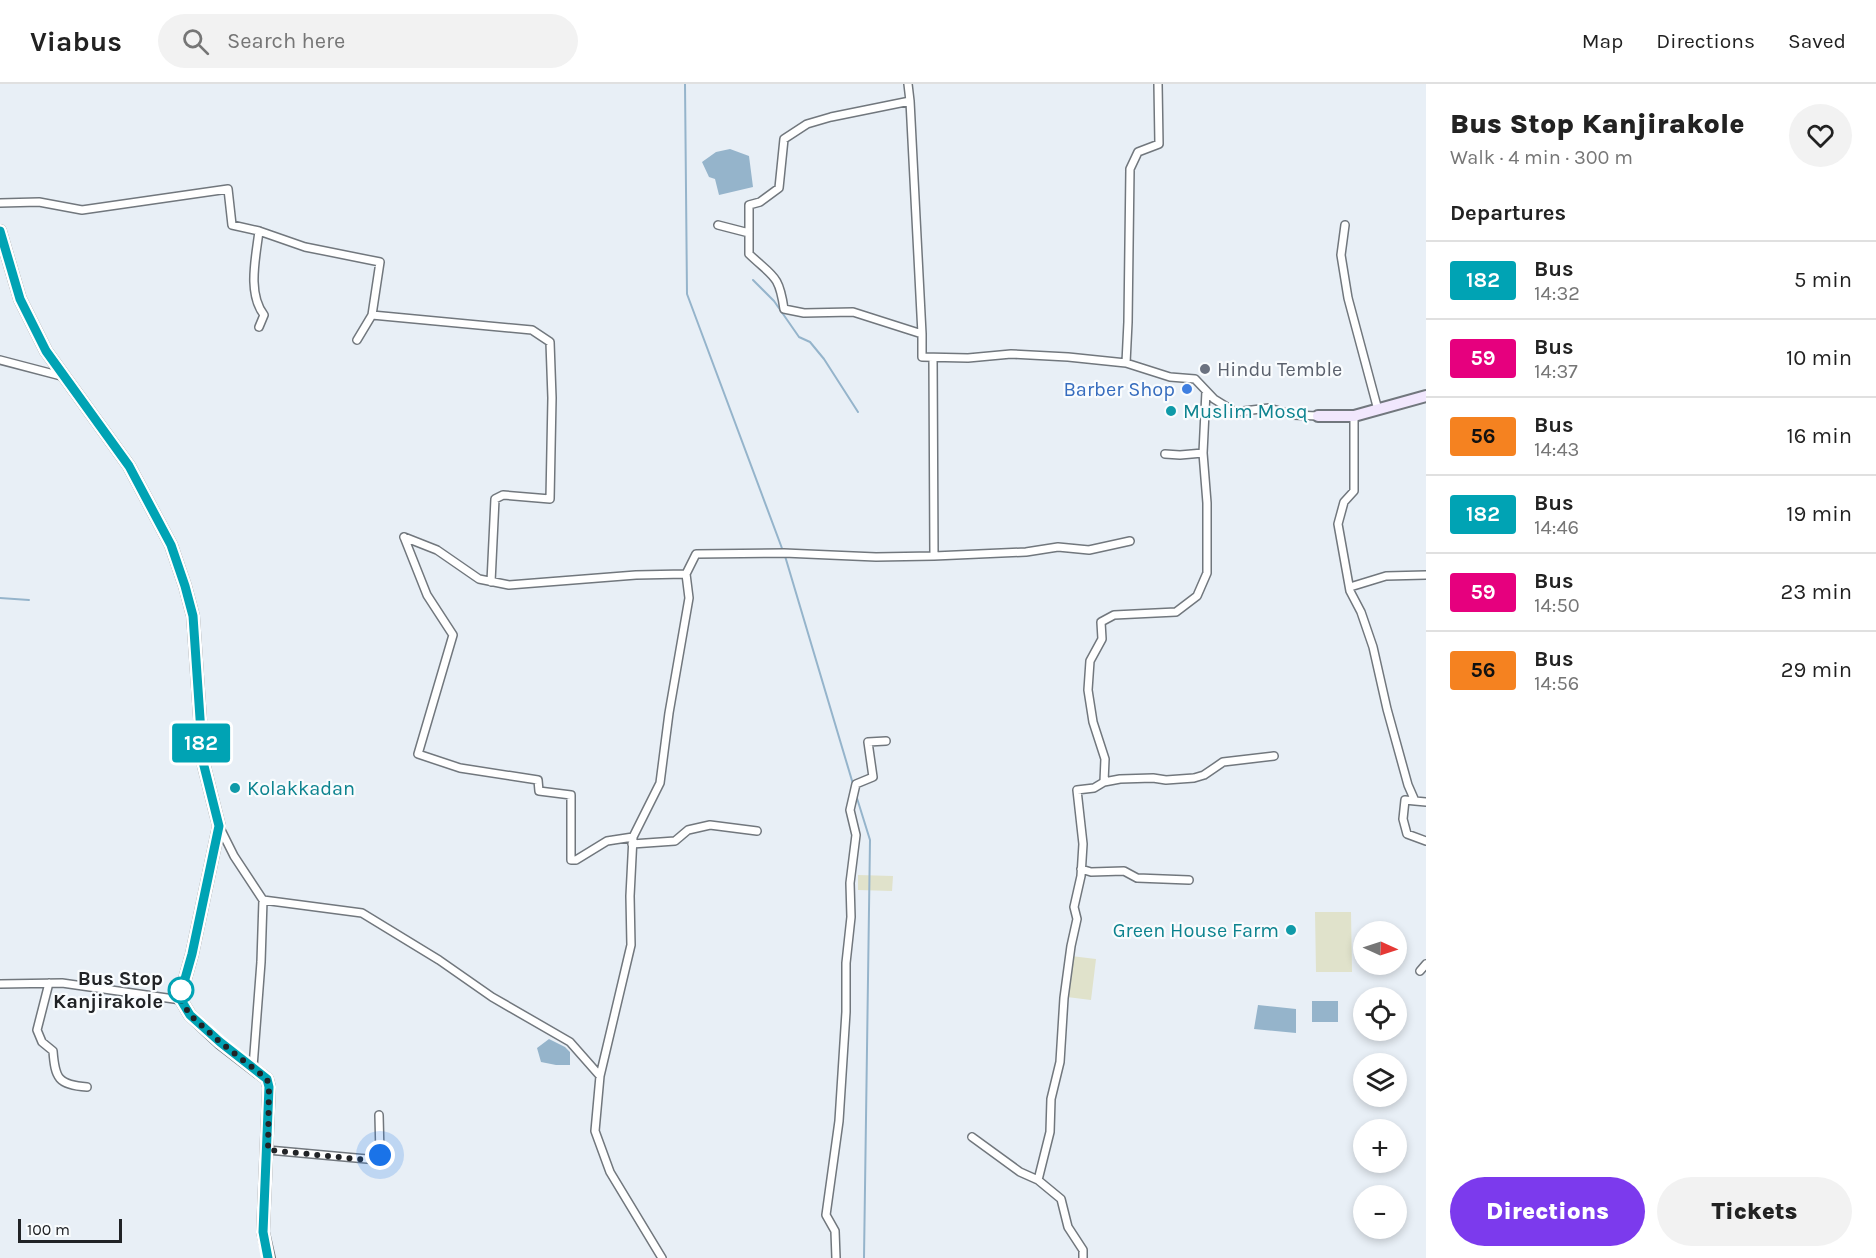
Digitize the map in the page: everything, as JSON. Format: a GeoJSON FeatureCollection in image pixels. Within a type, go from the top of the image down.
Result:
{"type":"FeatureCollection","features":[{"type":"Feature","properties":{"kind":"main road"},"geometry":{"type":"LineString","coordinates":[[0,231],[20,299],[46,351],[129,466],[171,545],[193,616],[203,762],[219,826],[181,1000],[190,1015],[267,1079],[269,1087],[268,1150],[263,1232],[268,1258]]}},
{"type":"Feature","properties":{"kind":"main road"},"geometry":{"type":"LineString","coordinates":[[1318,416],[1354,416],[1426,396]]}},
{"type":"Feature","properties":{"kind":"street"},"geometry":{"type":"LineString","coordinates":[[908,84],[922,357],[968,358],[1011,354],[1125,363],[1170,377],[1195,379],[1215,399],[1235,412],[1269,408],[1293,415],[1318,416]]}},
{"type":"Feature","properties":{"kind":"street"},"geometry":{"type":"LineString","coordinates":[[1125,363],[1128,322],[1130,169],[1138,152],[1159,144],[1158,84]]}},
{"type":"Feature","properties":{"kind":"street"},"geometry":{"type":"LineString","coordinates":[[910,101],[807,124],[784,140],[779,188],[760,202],[749,205],[749,254],[762,267],[773,273],[781,290],[784,309],[804,313],[853,312],[922,334]]}},
{"type":"Feature","properties":{"kind":"street"},"geometry":{"type":"LineString","coordinates":[[0,203],[39,202],[82,210],[228,189],[232,225],[259,231],[305,247],[380,262],[372,315],[357,340]]}},
{"type":"Feature","properties":{"kind":"street"},"geometry":{"type":"LineString","coordinates":[[718,225],[749,233]]}},
{"type":"Feature","properties":{"kind":"street"},"geometry":{"type":"LineString","coordinates":[[1345,225],[1341,255],[1348,298],[1378,410]]}},
{"type":"Feature","properties":{"kind":"street"},"geometry":{"type":"LineString","coordinates":[[259,231],[254,270],[256,305],[264,315],[259,327]]}},
{"type":"Feature","properties":{"kind":"street"},"geometry":{"type":"LineString","coordinates":[[372,315],[532,330],[550,342],[552,398],[550,500],[503,495],[495,499],[492,582]]}},
{"type":"Feature","properties":{"kind":"street"},"geometry":{"type":"LineString","coordinates":[[933,358],[934,556]]}},
{"type":"Feature","properties":{"kind":"street"},"geometry":{"type":"LineString","coordinates":[[0,360],[65,377]]}},
{"type":"Feature","properties":{"kind":"street"},"geometry":{"type":"LineString","coordinates":[[1104,782],[1105,759],[1093,722],[1088,690],[1090,661],[1102,639],[1101,622],[1114,615],[1176,612],[1197,596],[1207,573],[1207,503],[1203,453],[1206,391]]}},
{"type":"Feature","properties":{"kind":"street"},"geometry":{"type":"LineString","coordinates":[[1354,416],[1354,491],[1344,502],[1338,524],[1350,587],[1373,647],[1387,709],[1408,785],[1415,801]]}},
{"type":"Feature","properties":{"kind":"street"},"geometry":{"type":"LineString","coordinates":[[1165,454],[1203,453]]}},
{"type":"Feature","properties":{"kind":"street"},"geometry":{"type":"LineString","coordinates":[[686,573],[509,585],[479,579],[437,550],[404,537],[427,595],[453,635],[418,754],[460,768],[538,780],[539,791],[571,795],[571,860],[576,860],[608,841],[675,841],[688,830],[710,825],[757,831]]}},
{"type":"Feature","properties":{"kind":"street"},"geometry":{"type":"LineString","coordinates":[[662,1258],[610,1172],[595,1131],[600,1076],[631,945],[630,896],[633,840],[660,783],[669,713],[689,598],[686,573],[696,554],[706,552],[876,557],[934,556],[1026,552],[1058,547],[1089,550],[1130,542]]}},
{"type":"Feature","properties":{"kind":"street"},"geometry":{"type":"LineString","coordinates":[[1350,587],[1386,576],[1426,575]]}},
{"type":"Feature","properties":{"kind":"street"},"geometry":{"type":"LineString","coordinates":[[836,1258],[835,1231],[826,1215],[840,1111],[846,1012],[850,883],[856,835],[850,810],[856,784],[873,777],[868,742],[886,741]]}},
{"type":"Feature","properties":{"kind":"street"},"geometry":{"type":"LineString","coordinates":[[1038,1180],[1050,1132],[1051,1099],[1060,1062],[1068,967],[1077,919],[1074,907],[1083,844],[1077,789],[1094,788],[1104,782],[1120,779],[1194,778],[1204,775],[1223,762],[1274,756]]}},
{"type":"Feature","properties":{"kind":"street"},"geometry":{"type":"LineString","coordinates":[[1426,802],[1406,800],[1402,819],[1407,834],[1426,841]]}},
{"type":"Feature","properties":{"kind":"street"},"geometry":{"type":"LineString","coordinates":[[219,826],[234,856],[263,900],[253,1067]]}},
{"type":"Feature","properties":{"kind":"street"},"geometry":{"type":"LineString","coordinates":[[1081,869],[1091,872],[1124,871],[1137,878],[1189,880]]}},
{"type":"Feature","properties":{"kind":"street"},"geometry":{"type":"LineString","coordinates":[[263,900],[362,913],[439,960],[492,997],[570,1042],[600,1076]]}},
{"type":"Feature","properties":{"kind":"street"},"geometry":{"type":"LineString","coordinates":[[1420,971],[1426,964]]}},
{"type":"Feature","properties":{"kind":"street"},"geometry":{"type":"LineString","coordinates":[[49,983],[37,1030],[42,1042],[53,1051],[54,1071],[64,1082],[87,1088]]}},
{"type":"Feature","properties":{"kind":"street"},"geometry":{"type":"LineString","coordinates":[[0,984],[62,983],[181,1000]]}},
{"type":"Feature","properties":{"kind":"street"},"geometry":{"type":"LineString","coordinates":[[268,1150],[378,1161],[380,1155],[379,1115]]}},
{"type":"Feature","properties":{"kind":"street"},"geometry":{"type":"LineString","coordinates":[[972,1137],[1020,1172],[1038,1180],[1060,1199],[1068,1227],[1083,1250],[1083,1258]]}},
{"type":"Feature","properties":{"kind":"green space"},"geometry":{"type":"Polygon","coordinates":[[[858,875],[893,876],[892,891],[858,890],[858,875]]]}},
{"type":"Feature","properties":{"kind":"green space"},"geometry":{"type":"Polygon","coordinates":[[[1315,912],[1351,912],[1352,972],[1316,972],[1315,912]]]}},
{"type":"Feature","properties":{"kind":"green space"},"geometry":{"type":"Polygon","coordinates":[[[1071,956],[1096,959],[1091,1000],[1067,997],[1071,956]]]}},
{"type":"Feature","properties":{"kind":"water"},"geometry":{"type":"Polygon","coordinates":[[[730,149],[749,156],[753,187],[719,195],[715,179],[709,177],[702,162],[716,152],[730,149]]]}},
{"type":"Feature","properties":{"kind":"water"},"geometry":{"type":"Polygon","coordinates":[[[1312,1001],[1338,1001],[1338,1022],[1312,1022],[1312,1001]]]}},
{"type":"Feature","properties":{"kind":"water"},"geometry":{"type":"Polygon","coordinates":[[[1258,1005],[1296,1009],[1296,1033],[1254,1029],[1258,1005]]]}},
{"type":"Feature","properties":{"kind":"water"},"geometry":{"type":"Polygon","coordinates":[[[549,1039],[570,1052],[570,1065],[541,1062],[537,1048],[549,1039]]]}},
{"type":"Feature","properties":{"kind":"waterway"},"geometry":{"type":"LineString","coordinates":[[685,84],[687,294],[783,551]]}},
{"type":"Feature","properties":{"kind":"waterway"},"geometry":{"type":"LineString","coordinates":[[753,280],[774,301],[799,337],[810,342],[824,359],[858,412]]}},
{"type":"Feature","properties":{"kind":"waterway"},"geometry":{"type":"LineString","coordinates":[[785,556],[853,784]]}},
{"type":"Feature","properties":{"kind":"waterway"},"geometry":{"type":"LineString","coordinates":[[0,598],[29,600]]}},
{"type":"Feature","properties":{"kind":"waterway"},"geometry":{"type":"LineString","coordinates":[[856,795],[870,840],[864,1258]]}},
{"type":"Feature","properties":{"kind":"bus line","name":"182"},"geometry":{"type":"LineString","coordinates":[[0,231],[20,299],[46,351],[129,466],[171,545],[193,616],[203,762],[219,826],[181,1000],[190,1015],[267,1079],[269,1087],[268,1150],[263,1232],[268,1258]]}},
{"type":"Feature","properties":{"kind":"place","name":"Hindu Temble"},"geometry":{"type":"Point","coordinates":[1205,369]}},
{"type":"Feature","properties":{"kind":"place","name":"Barber Shop"},"geometry":{"type":"Point","coordinates":[1187,389]}},
{"type":"Feature","properties":{"kind":"place","name":"Muslim Mosq"},"geometry":{"type":"Point","coordinates":[1171,411]}},
{"type":"Feature","properties":{"kind":"place","name":"Kolakkadan"},"geometry":{"type":"Point","coordinates":[235,788]}},
{"type":"Feature","properties":{"kind":"place","name":"Green House Farm"},"geometry":{"type":"Point","coordinates":[1291,930]}},
{"type":"Feature","properties":{"kind":"place","name":"Bus Stop Kanjirakole"},"geometry":{"type":"Point","coordinates":[181,990]}},
{"type":"Feature","properties":{"kind":"route"},"geometry":{"type":"LineString","coordinates":[[181,990],[181,1000],[190,1015],[267,1079],[269,1087],[268,1150],[378,1161],[380,1155]]}}]}
